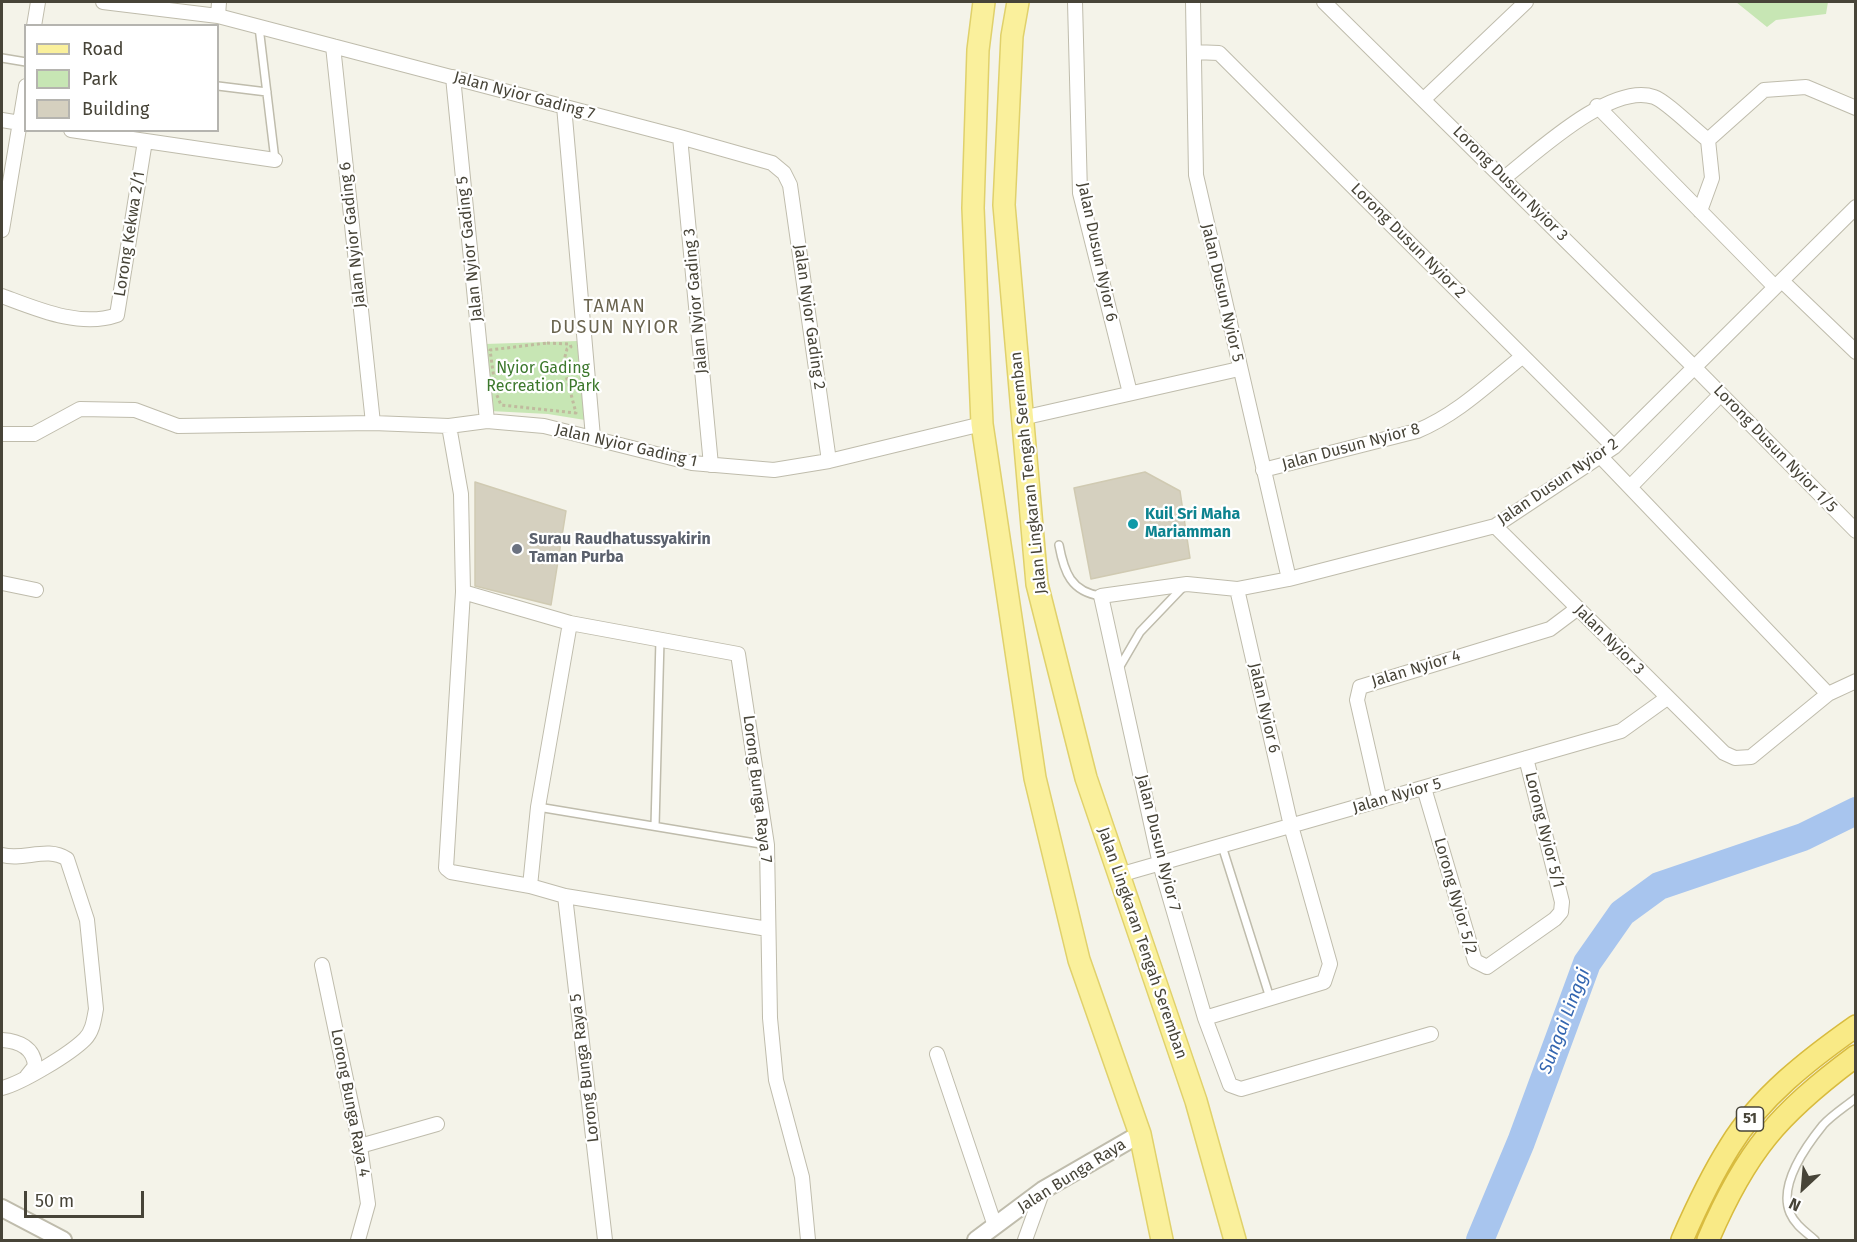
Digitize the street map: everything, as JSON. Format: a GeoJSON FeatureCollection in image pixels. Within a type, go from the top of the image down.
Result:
{"type":"FeatureCollection","features":[{"type":"Feature","properties":{"kind":"highway","name":"51"},"geometry":{"type":"LineString","coordinates":[[1682,1240],[1715,1171],[1731,1144],[1758,1109],[1793,1075],[1856,1026]]}},
{"type":"Feature","properties":{"kind":"highway","name":"51"},"geometry":{"type":"LineString","coordinates":[[1708,1240],[1725,1199],[1748,1158],[1773,1126],[1808,1093],[1856,1056]]}},
{"type":"Feature","properties":{"kind":"main road","name":"Jalan Lingkaran Tengah Seremban"},"geometry":{"type":"LineString","coordinates":[[984,2],[978,50],[973,208],[982,424],[1035,778],[1079,960],[1140,1134],[1162,1240]]}},
{"type":"Feature","properties":{"kind":"main road","name":"Jalan Lingkaran Tengah Seremban"},"geometry":{"type":"LineString","coordinates":[[1018,2],[1012,36],[1004,205],[1037,584],[1086,778],[1196,1101],[1234,1240]]}},
{"type":"Feature","properties":{"kind":"street"},"geometry":{"type":"LineString","coordinates":[[34,24],[38,2]]}},
{"type":"Feature","properties":{"kind":"street","name":"Jalan Nyior Gading 7"},"geometry":{"type":"LineString","coordinates":[[103,2],[218,16],[680,137],[772,163],[784,173]]}},
{"type":"Feature","properties":{"kind":"street"},"geometry":{"type":"LineString","coordinates":[[218,16],[219,2]]}},
{"type":"Feature","properties":{"kind":"street","name":"Jalan Dusun Nyior 6"},"geometry":{"type":"LineString","coordinates":[[1075,2],[1080,193],[1130,393]]}},
{"type":"Feature","properties":{"kind":"street","name":"Jalan Dusun Nyior 5"},"geometry":{"type":"LineString","coordinates":[[1193,2],[1196,175],[1289,579]]}},
{"type":"Feature","properties":{"kind":"street","name":"Lorong Dusun Nyior 3"},"geometry":{"type":"LineString","coordinates":[[1324,2],[1695,368]]}},
{"type":"Feature","properties":{"kind":"street"},"geometry":{"type":"LineString","coordinates":[[1424,99],[1526,2]]}},
{"type":"Feature","properties":{"kind":"street","name":"Jalan Nyior Gading 6"},"geometry":{"type":"LineString","coordinates":[[333,46],[373,423]]}},
{"type":"Feature","properties":{"kind":"street","name":"Lorong Dusun Nyior 2"},"geometry":{"type":"LineString","coordinates":[[1194,52],[1219,52],[1614,447]]}},
{"type":"Feature","properties":{"kind":"street","name":"Jalan Nyior Gading 5"},"geometry":{"type":"LineString","coordinates":[[453,77],[487,421]]}},
{"type":"Feature","properties":{"kind":"street"},"geometry":{"type":"LineString","coordinates":[[1708,140],[1764,90],[1806,87],[1856,108]]}},
{"type":"Feature","properties":{"kind":"street"},"geometry":{"type":"LineString","coordinates":[[1504,178],[1597,106],[1633,95],[1654,97],[1708,140],[1712,177],[1700,211]]}},
{"type":"Feature","properties":{"kind":"street"},"geometry":{"type":"LineString","coordinates":[[564,106],[593,437]]}},
{"type":"Feature","properties":{"kind":"street"},"geometry":{"type":"LineString","coordinates":[[1597,106],[1700,211],[1778,284],[1856,352]]}},
{"type":"Feature","properties":{"kind":"street"},"geometry":{"type":"LineString","coordinates":[[2,120],[23,124],[2,230]]}},
{"type":"Feature","properties":{"kind":"street"},"geometry":{"type":"LineString","coordinates":[[84,132],[275,160]]}},
{"type":"Feature","properties":{"kind":"street","name":"Jalan Nyior Gading 3"},"geometry":{"type":"LineString","coordinates":[[680,137],[711,465]]}},
{"type":"Feature","properties":{"kind":"street","name":"Lorong Kekwa 2/1"},"geometry":{"type":"LineString","coordinates":[[2,296],[74,319],[101,321],[117,315],[145,141]]}},
{"type":"Feature","properties":{"kind":"street","name":"Jalan Nyior Gading 2"},"geometry":{"type":"LineString","coordinates":[[784,173],[790,185],[829,461]]}},
{"type":"Feature","properties":{"kind":"street","name":"Jalan Dusun Nyior 2"},"geometry":{"type":"LineString","coordinates":[[1101,596],[1186,584],[1237,589],[1289,579],[1495,526],[1614,447],[1856,207]]}},
{"type":"Feature","properties":{"kind":"street","name":"Jalan Dusun Nyior 8"},"geometry":{"type":"LineString","coordinates":[[1263,470],[1417,431],[1436,423],[1459,408],[1523,356]]}},
{"type":"Feature","properties":{"kind":"street","name":"Lorong Dusun Nyior 1/5"},"geometry":{"type":"LineString","coordinates":[[1695,368],[1856,531]]}},
{"type":"Feature","properties":{"kind":"street"},"geometry":{"type":"LineString","coordinates":[[1022,418],[1239,369]]}},
{"type":"Feature","properties":{"kind":"street"},"geometry":{"type":"LineString","coordinates":[[1630,487],[1721,394]]}},
{"type":"Feature","properties":{"kind":"street","name":"Jalan Nyior Gading 1"},"geometry":{"type":"LineString","coordinates":[[2,434],[34,434],[80,409],[135,410],[178,426],[373,423],[449,426],[487,421],[544,426],[692,463],[774,470],[829,461],[982,424]]}},
{"type":"Feature","properties":{"kind":"street"},"geometry":{"type":"LineString","coordinates":[[449,426],[460,494],[463,592],[446,868],[451,872],[530,886],[565,896],[768,929]]}},
{"type":"Feature","properties":{"kind":"street"},"geometry":{"type":"LineString","coordinates":[[1600,456],[1828,694],[1856,681]]}},
{"type":"Feature","properties":{"kind":"street","name":"Jalan Nyior 3"},"geometry":{"type":"LineString","coordinates":[[1495,526],[1724,753],[1736,758],[1750,757],[1828,694]]}},
{"type":"Feature","properties":{"kind":"street"},"geometry":{"type":"LineString","coordinates":[[2,583],[36,590]]}},
{"type":"Feature","properties":{"kind":"street","name":"Jalan Nyior 6"},"geometry":{"type":"LineString","coordinates":[[1237,589],[1291,826],[1330,964],[1324,982],[1270,998]]}},
{"type":"Feature","properties":{"kind":"street","name":"Lorong Bunga Raya 7"},"geometry":{"type":"LineString","coordinates":[[463,592],[570,623],[738,654],[767,845],[770,1018],[776,1080],[802,1177],[808,1240]]}},
{"type":"Feature","properties":{"kind":"street","name":"Jalan Dusun Nyior 7"},"geometry":{"type":"LineString","coordinates":[[1101,596],[1160,864],[1205,1018],[1230,1085],[1241,1089],[1431,1034]]}},
{"type":"Feature","properties":{"kind":"street","name":"Jalan Nyior 4"},"geometry":{"type":"LineString","coordinates":[[1380,801],[1357,700],[1360,687],[1375,680],[1550,629],[1578,608]]}},
{"type":"Feature","properties":{"kind":"street"},"geometry":{"type":"LineString","coordinates":[[530,886],[538,807],[570,623]]}},
{"type":"Feature","properties":{"kind":"street","name":"Jalan Nyior 5"},"geometry":{"type":"LineString","coordinates":[[1119,875],[1621,731],[1667,698]]}},
{"type":"Feature","properties":{"kind":"street","name":"Lorong Nyior 5/1"},"geometry":{"type":"LineString","coordinates":[[1526,759],[1563,903]]}},
{"type":"Feature","properties":{"kind":"street","name":"Lorong Nyior 5/2"},"geometry":{"type":"LineString","coordinates":[[1424,788],[1474,961],[1481,966],[1493,965],[1555,919],[1561,912],[1563,903]]}},
{"type":"Feature","properties":{"kind":"street"},"geometry":{"type":"LineString","coordinates":[[2,855],[15,858],[50,853],[60,854],[67,859],[87,920],[96,1009],[94,1023],[86,1038],[22,1082],[2,1088]]}},
{"type":"Feature","properties":{"kind":"street","name":"Lorong Bunga Raya 5"},"geometry":{"type":"LineString","coordinates":[[565,896],[605,1240]]}},
{"type":"Feature","properties":{"kind":"street","name":"Lorong Bunga Raya 4"},"geometry":{"type":"LineString","coordinates":[[322,965],[360,1146],[368,1204],[358,1240]]}},
{"type":"Feature","properties":{"kind":"street"},"geometry":{"type":"LineString","coordinates":[[1205,1018],[1270,998]]}},
{"type":"Feature","properties":{"kind":"street"},"geometry":{"type":"LineString","coordinates":[[2,1040],[25,1046],[34,1056],[35,1066],[22,1082]]}},
{"type":"Feature","properties":{"kind":"street"},"geometry":{"type":"LineString","coordinates":[[937,1054],[995,1226]]}},
{"type":"Feature","properties":{"kind":"street"},"geometry":{"type":"LineString","coordinates":[[360,1146],[437,1124]]}},
{"type":"Feature","properties":{"kind":"street","name":"Jalan Bunga Raya"},"geometry":{"type":"LineString","coordinates":[[976,1240],[1043,1190],[1140,1134]]}},
{"type":"Feature","properties":{"kind":"street"},"geometry":{"type":"LineString","coordinates":[[1025,1240],[1043,1190]]}},
{"type":"Feature","properties":{"kind":"street"},"geometry":{"type":"LineString","coordinates":[[2,1208],[63,1240]]}},
{"type":"Feature","properties":{"kind":"lane"},"geometry":{"type":"LineString","coordinates":[[260,27],[275,160]]}},
{"type":"Feature","properties":{"kind":"lane"},"geometry":{"type":"LineString","coordinates":[[2,58],[24,62]]}},
{"type":"Feature","properties":{"kind":"lane"},"geometry":{"type":"LineString","coordinates":[[219,86],[267,92]]}},
{"type":"Feature","properties":{"kind":"lane"},"geometry":{"type":"LineString","coordinates":[[1059,545],[1064,570],[1074,585],[1089,594],[1101,596]]}},
{"type":"Feature","properties":{"kind":"lane"},"geometry":{"type":"LineString","coordinates":[[1117,671],[1140,632],[1186,584]]}},
{"type":"Feature","properties":{"kind":"lane"},"geometry":{"type":"LineString","coordinates":[[654,826],[660,639]]}},
{"type":"Feature","properties":{"kind":"lane"},"geometry":{"type":"LineString","coordinates":[[538,807],[767,845]]}},
{"type":"Feature","properties":{"kind":"lane"},"geometry":{"type":"LineString","coordinates":[[1222,846],[1270,998]]}},
{"type":"Feature","properties":{"kind":"lane"},"geometry":{"type":"LineString","coordinates":[[1815,1240],[1798,1225],[1790,1212],[1787,1194],[1789,1185],[1805,1151],[1824,1124],[1856,1098]]}},
{"type":"Feature","properties":{"kind":"path"},"geometry":{"type":"LineString","coordinates":[[570,344],[563,364],[576,413],[501,405],[496,393],[490,350],[570,344]]}},
{"type":"Feature","properties":{"kind":"green space"},"geometry":{"type":"Polygon","coordinates":[[[1736,2],[1828,2],[1826,14],[1776,20],[1767,27],[1736,2]]]}},
{"type":"Feature","properties":{"kind":"green space","name":"Nyior Gading Recreation Park"},"geometry":{"type":"Polygon","coordinates":[[[577,341],[585,420],[548,414],[490,411],[485,344],[577,341]]]}},
{"type":"Feature","properties":{"kind":"building","name":"Kuil Sri Maha Mariamman"},"geometry":{"type":"Polygon","coordinates":[[[1145,472],[1180,491],[1190,558],[1091,579],[1074,488],[1145,472]]]}},
{"type":"Feature","properties":{"kind":"building","name":"Surau Raudhatussyakirin Taman Purba"},"geometry":{"type":"Polygon","coordinates":[[[475,482],[566,511],[551,605],[475,586],[475,482]]]}},
{"type":"Feature","properties":{"kind":"waterway","name":"Sungai Linggi"},"geometry":{"type":"LineString","coordinates":[[1480,1240],[1521,1142],[1587,963],[1622,913],[1659,886],[1803,837],[1856,811]]}},
{"type":"Feature","properties":{"kind":"place","name":"Kuil Sri Maha Mariamman"},"geometry":{"type":"Point","coordinates":[1133,524]}},
{"type":"Feature","properties":{"kind":"place","name":"Surau Raudhatussyakirin Taman Purba"},"geometry":{"type":"Point","coordinates":[517,549]}},
{"type":"Feature","properties":{"kind":"district","name":"TAMAN DUSUN NYIOR"},"geometry":{"type":"Point","coordinates":[615,317]}}]}
